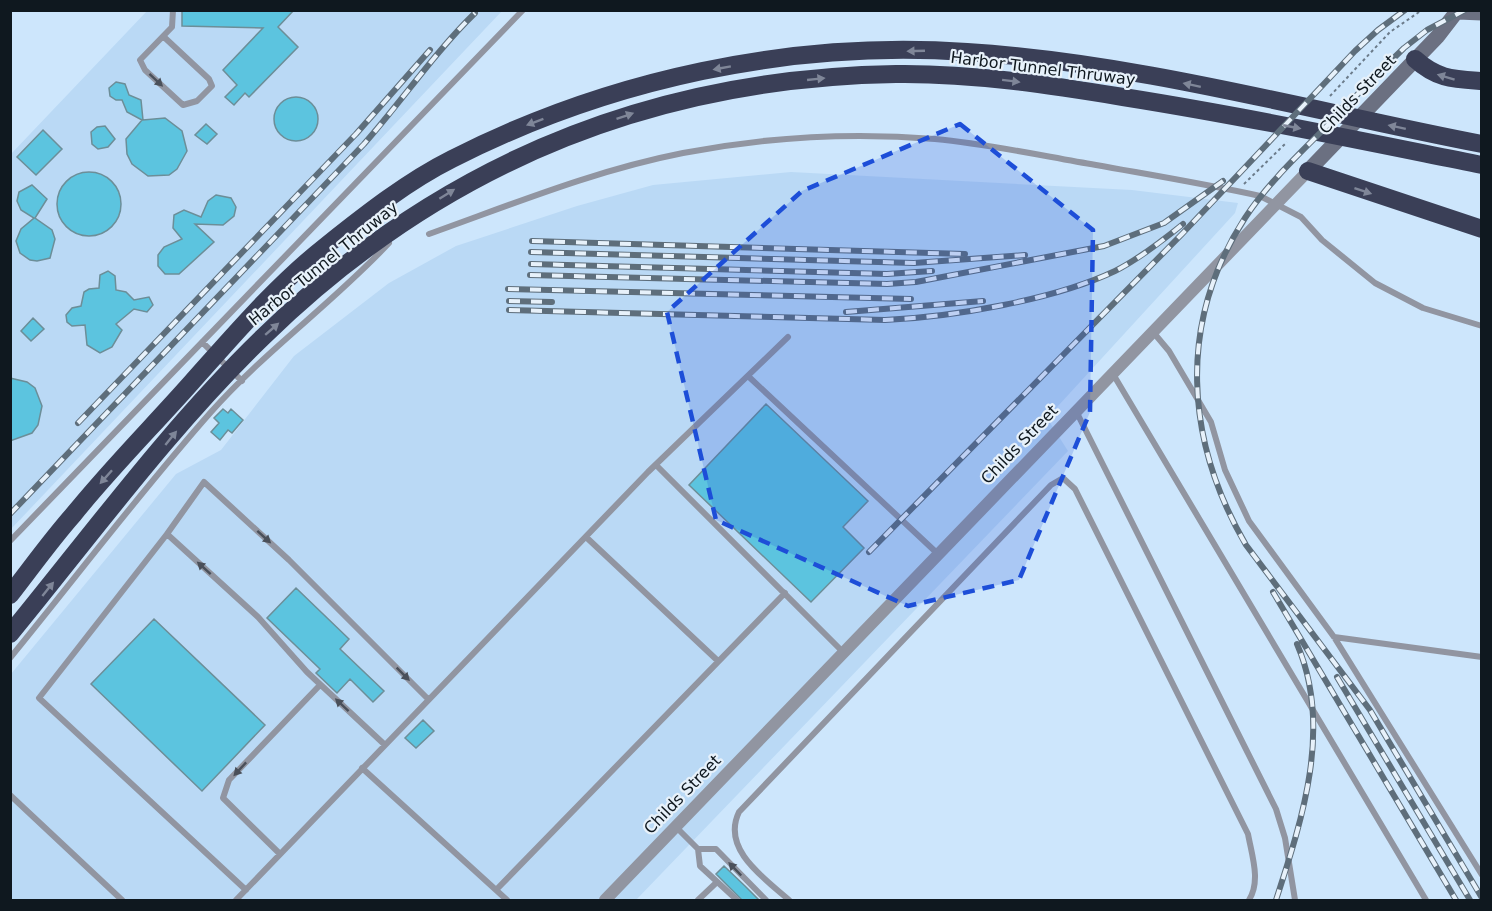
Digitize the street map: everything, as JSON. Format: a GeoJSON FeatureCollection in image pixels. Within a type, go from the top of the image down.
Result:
{"type":"FeatureCollection","features":[{"type":"Feature","properties":{"kind":"highway","name":"Harbor Tunnel Thruway"},"geometry":{"type":"LineString","coordinates":[[10,595],[73,514],[300,267],[352,226],[423,176],[450,160],[519,128],[600,97],[670,78],[750,63],[808,57],[934,50],[1016,56],[1154,77],[1482,144]]}},
{"type":"Feature","properties":{"kind":"highway"},"geometry":{"type":"LineString","coordinates":[[1415,59],[1427,69],[1447,79],[1482,81]]}},
{"type":"Feature","properties":{"kind":"highway","name":"Harbor Tunnel Thruway"},"geometry":{"type":"LineString","coordinates":[[10,634],[182,425],[236,376],[265,334],[306,299],[381,238],[464,184],[525,153],[653,107],[760,84],[899,74],[983,78],[1054,86],[1235,116],[1482,165]]}},
{"type":"Feature","properties":{"kind":"highway"},"geometry":{"type":"LineString","coordinates":[[1308,171],[1482,229]]}},
{"type":"Feature","properties":{"kind":"main road"},"geometry":{"type":"LineString","coordinates":[[1455,11],[1482,13]]}},
{"type":"Feature","properties":{"kind":"main road","name":"Childs Street"},"geometry":{"type":"LineString","coordinates":[[1308,171],[1415,59],[1455,11]]}},
{"type":"Feature","properties":{"kind":"street","name":"Childs Street"},"geometry":{"type":"LineString","coordinates":[[605,900],[1308,171]]}},
{"type":"Feature","properties":{"kind":"lane"},"geometry":{"type":"LineString","coordinates":[[164,37],[209,79],[212,86],[197,101],[183,105],[145,70],[140,60],[172,27],[173,10]]}},
{"type":"Feature","properties":{"kind":"lane"},"geometry":{"type":"LineString","coordinates":[[10,541],[524,10]]}},
{"type":"Feature","properties":{"kind":"lane"},"geometry":{"type":"LineString","coordinates":[[429,234],[626,166],[731,144],[814,137],[885,136],[987,146],[1224,188],[1277,203],[1301,217],[1322,240],[1375,283],[1424,308],[1482,326]]}},
{"type":"Feature","properties":{"kind":"lane"},"geometry":{"type":"LineString","coordinates":[[1153,332],[1169,351],[1211,422],[1225,470],[1249,521],[1334,637],[1482,876]]}},
{"type":"Feature","properties":{"kind":"lane"},"geometry":{"type":"LineString","coordinates":[[236,900],[656,465],[788,337]]}},
{"type":"Feature","properties":{"kind":"lane"},"geometry":{"type":"LineString","coordinates":[[10,658],[212,411],[236,376],[202,342]]}},
{"type":"Feature","properties":{"kind":"lane"},"geometry":{"type":"LineString","coordinates":[[1113,374],[1426,900]]}},
{"type":"Feature","properties":{"kind":"lane"},"geometry":{"type":"LineString","coordinates":[[748,376],[938,555]]}},
{"type":"Feature","properties":{"kind":"lane"},"geometry":{"type":"LineString","coordinates":[[1076,411],[1276,809],[1285,838],[1295,900]]}},
{"type":"Feature","properties":{"kind":"lane"},"geometry":{"type":"LineString","coordinates":[[656,465],[843,652]]}},
{"type":"Feature","properties":{"kind":"lane"},"geometry":{"type":"LineString","coordinates":[[789,900],[740,853],[732,832],[739,812],[1052,485],[1063,478],[1075,489],[1248,834],[1255,879],[1254,892],[1249,900]]}},
{"type":"Feature","properties":{"kind":"lane"},"geometry":{"type":"LineString","coordinates":[[246,890],[39,698],[167,534],[204,482],[289,560],[428,699]]}},
{"type":"Feature","properties":{"kind":"lane"},"geometry":{"type":"LineString","coordinates":[[167,534],[258,617],[320,685],[385,745]]}},
{"type":"Feature","properties":{"kind":"lane"},"geometry":{"type":"LineString","coordinates":[[586,537],[718,662]]}},
{"type":"Feature","properties":{"kind":"lane"},"geometry":{"type":"LineString","coordinates":[[496,890],[785,593]]}},
{"type":"Feature","properties":{"kind":"lane"},"geometry":{"type":"LineString","coordinates":[[1334,637],[1482,657]]}},
{"type":"Feature","properties":{"kind":"lane"},"geometry":{"type":"LineString","coordinates":[[280,854],[223,798],[229,780],[320,685]]}},
{"type":"Feature","properties":{"kind":"lane"},"geometry":{"type":"LineString","coordinates":[[362,768],[507,900]]}},
{"type":"Feature","properties":{"kind":"lane"},"geometry":{"type":"LineString","coordinates":[[10,795],[122,900]]}},
{"type":"Feature","properties":{"kind":"lane"},"geometry":{"type":"LineString","coordinates":[[676,827],[698,849],[700,866],[737,900]]}},
{"type":"Feature","properties":{"kind":"lane"},"geometry":{"type":"LineString","coordinates":[[698,849],[716,849],[766,900]]}},
{"type":"Feature","properties":{"kind":"lane"},"geometry":{"type":"LineString","coordinates":[[698,900],[717,882]]}},
{"type":"Feature","properties":{"kind":"highlighted area"},"geometry":{"type":"Polygon","coordinates":[[[960,124],[1093,230],[1090,412],[1019,580],[908,606],[716,520],[667,312],[802,191],[960,124]]]}},
{"type":"Feature","properties":{"kind":"shaded area"},"geometry":{"type":"Polygon","coordinates":[[[147,11],[502,11],[11,529],[11,154],[147,11]]]}},
{"type":"Feature","properties":{"kind":"shaded area"},"geometry":{"type":"Polygon","coordinates":[[[791,172],[1132,190],[1238,203],[1235,213],[1047,418],[1068,451],[636,900],[11,900],[11,674],[176,474],[221,450],[294,356],[389,283],[456,246],[577,206],[653,185],[791,172]]]}},
{"type":"Feature","properties":{"kind":"building"},"geometry":{"type":"Polygon","coordinates":[[[182,10],[294,10],[278,27],[298,47],[249,97],[245,93],[234,105],[225,97],[237,85],[223,70],[263,28],[182,26],[182,10]]]}},
{"type":"Feature","properties":{"kind":"building"},"geometry":{"type":"Polygon","coordinates":[[[116,82],[125,84],[129,95],[141,100],[143,120],[165,118],[182,131],[187,151],[177,169],[169,175],[148,176],[132,164],[127,154],[126,139],[142,120],[127,112],[122,100],[116,100],[110,96],[109,88],[116,82]]]}},
{"type":"Feature","properties":{"kind":"building"},"geometry":{"type":"Polygon","coordinates":[[[296,97],[312,103],[318,119],[312,135],[296,141],[280,135],[274,119],[280,103],[296,97]]]}},
{"type":"Feature","properties":{"kind":"building"},"geometry":{"type":"Polygon","coordinates":[[[206,124],[217,134],[207,144],[195,135],[206,124]]]}},
{"type":"Feature","properties":{"kind":"building"},"geometry":{"type":"Polygon","coordinates":[[[105,126],[115,139],[108,147],[98,149],[92,144],[91,132],[97,127],[105,126]]]}},
{"type":"Feature","properties":{"kind":"building"},"geometry":{"type":"Polygon","coordinates":[[[43,130],[62,149],[36,175],[17,157],[43,130]]]}},
{"type":"Feature","properties":{"kind":"building"},"geometry":{"type":"Polygon","coordinates":[[[89,172],[107,178],[115,186],[121,204],[115,222],[107,230],[89,236],[71,230],[63,222],[57,204],[63,186],[71,178],[89,172]]]}},
{"type":"Feature","properties":{"kind":"building"},"geometry":{"type":"Polygon","coordinates":[[[32,185],[47,199],[35,218],[52,230],[55,239],[50,258],[37,261],[30,260],[20,253],[16,241],[21,229],[34,218],[21,210],[17,201],[19,192],[32,185]]]}},
{"type":"Feature","properties":{"kind":"building"},"geometry":{"type":"Polygon","coordinates":[[[216,195],[231,198],[236,207],[234,216],[223,225],[195,224],[214,242],[179,274],[165,274],[158,266],[158,255],[164,247],[182,239],[173,228],[174,215],[184,210],[201,217],[208,201],[216,195]]]}},
{"type":"Feature","properties":{"kind":"building"},"geometry":{"type":"Polygon","coordinates":[[[108,271],[115,276],[116,290],[126,292],[134,300],[149,297],[153,305],[147,312],[134,309],[116,324],[122,330],[112,347],[100,353],[87,345],[85,325],[72,326],[67,322],[66,315],[72,308],[81,306],[84,292],[99,288],[100,275],[108,271]]]}},
{"type":"Feature","properties":{"kind":"building"},"geometry":{"type":"Polygon","coordinates":[[[33,318],[44,329],[31,341],[21,331],[33,318]]]}},
{"type":"Feature","properties":{"kind":"building"},"geometry":{"type":"Polygon","coordinates":[[[10,378],[27,382],[35,388],[42,406],[38,425],[32,433],[10,441],[10,378]]]}},
{"type":"Feature","properties":{"kind":"building"},"geometry":{"type":"Polygon","coordinates":[[[766,404],[868,501],[843,527],[864,548],[811,602],[689,485],[766,404]]]}},
{"type":"Feature","properties":{"kind":"building"},"geometry":{"type":"Polygon","coordinates":[[[223,409],[228,413],[231,409],[243,420],[232,433],[228,430],[220,440],[211,432],[219,423],[214,418],[223,409]]]}},
{"type":"Feature","properties":{"kind":"building"},"geometry":{"type":"Polygon","coordinates":[[[296,588],[349,639],[340,649],[384,691],[373,702],[350,679],[337,693],[316,673],[320,669],[267,618],[296,588]]]}},
{"type":"Feature","properties":{"kind":"building"},"geometry":{"type":"Polygon","coordinates":[[[154,619],[265,725],[202,791],[91,684],[154,619]]]}},
{"type":"Feature","properties":{"kind":"building"},"geometry":{"type":"Polygon","coordinates":[[[423,720],[434,731],[416,748],[405,738],[423,720]]]}},
{"type":"Feature","properties":{"kind":"building"},"geometry":{"type":"Polygon","coordinates":[[[724,866],[759,900],[742,900],[716,874],[724,866]]]}},
{"type":"Feature","properties":{"kind":"railway"},"geometry":{"type":"LineString","coordinates":[[869,552],[1182,234],[1355,51],[1405,10]]}},
{"type":"Feature","properties":{"kind":"railway"},"geometry":{"type":"LineString","coordinates":[[1465,10],[1427,30],[1404,48],[1291,163],[1253,206],[1223,258],[1208,299],[1199,340],[1197,382],[1201,423],[1211,464],[1226,505],[1246,545],[1370,710],[1482,898]]}},
{"type":"Feature","properties":{"kind":"railway"},"geometry":{"type":"LineString","coordinates":[[10,514],[364,144],[446,44],[475,13]]}},
{"type":"Feature","properties":{"kind":"railway"},"geometry":{"type":"LineString","coordinates":[[78,423],[356,134],[430,50]]}},
{"type":"Feature","properties":{"kind":"railway"},"geometry":{"type":"LineString","coordinates":[[530,275],[887,284],[916,282],[1104,246],[1164,223],[1223,181]]}},
{"type":"Feature","properties":{"kind":"railway"},"geometry":{"type":"LineString","coordinates":[[509,310],[885,320],[941,315],[1033,298],[1090,281],[1133,261],[1183,224]]}},
{"type":"Feature","properties":{"kind":"railway"},"geometry":{"type":"LineString","coordinates":[[532,241],[965,254]]}},
{"type":"Feature","properties":{"kind":"railway"},"geometry":{"type":"LineString","coordinates":[[531,252],[914,263],[1025,255]]}},
{"type":"Feature","properties":{"kind":"railway"},"geometry":{"type":"LineString","coordinates":[[531,264],[887,274],[932,271]]}},
{"type":"Feature","properties":{"kind":"railway"},"geometry":{"type":"LineString","coordinates":[[508,289],[911,299]]}},
{"type":"Feature","properties":{"kind":"railway"},"geometry":{"type":"LineString","coordinates":[[509,301],[552,302]]}},
{"type":"Feature","properties":{"kind":"railway"},"geometry":{"type":"LineString","coordinates":[[846,312],[983,301]]}},
{"type":"Feature","properties":{"kind":"railway"},"geometry":{"type":"LineString","coordinates":[[1273,592],[1456,900]]}},
{"type":"Feature","properties":{"kind":"railway"},"geometry":{"type":"LineString","coordinates":[[1276,900],[1304,806],[1313,740],[1313,708],[1307,676],[1297,644]]}},
{"type":"Feature","properties":{"kind":"railway"},"geometry":{"type":"LineString","coordinates":[[1337,677],[1470,900]]}}]}
